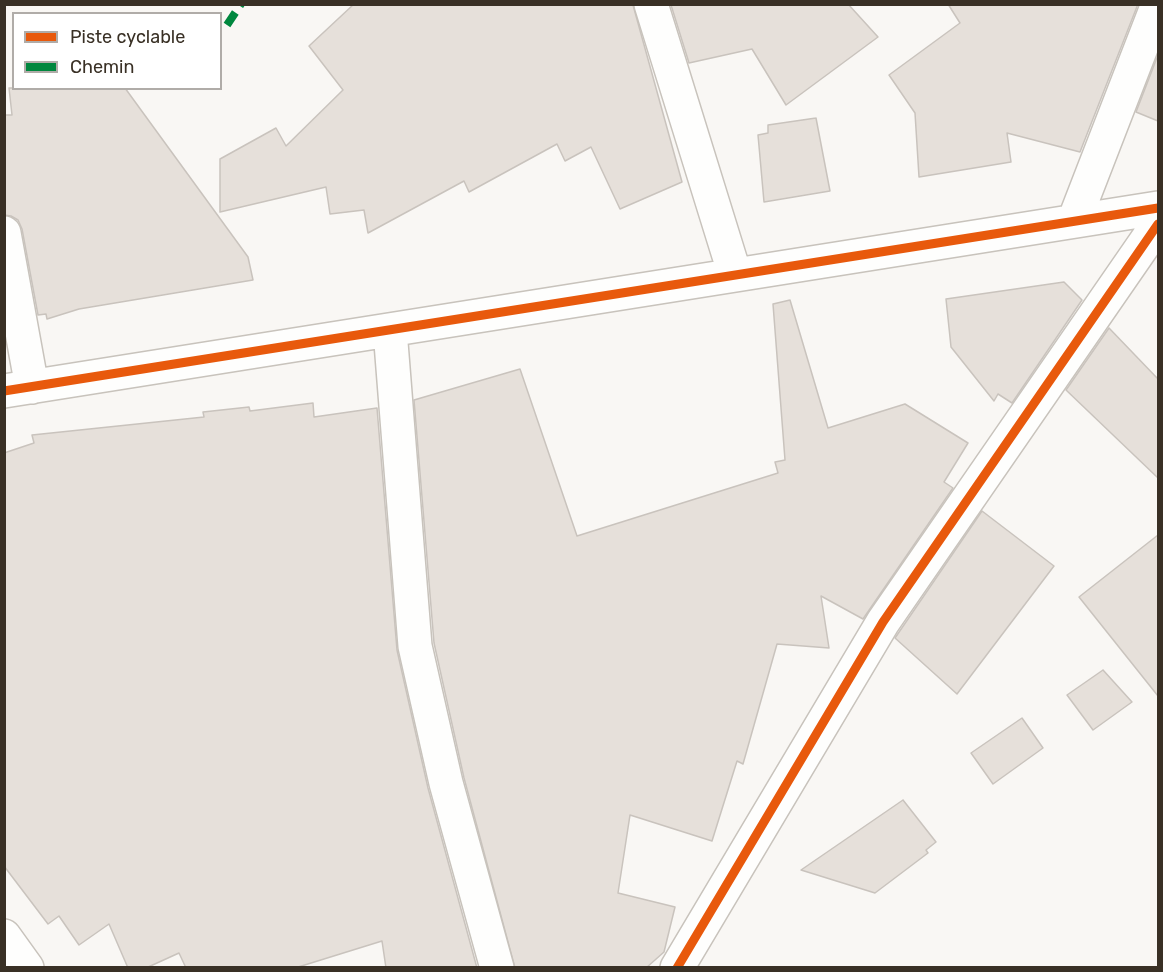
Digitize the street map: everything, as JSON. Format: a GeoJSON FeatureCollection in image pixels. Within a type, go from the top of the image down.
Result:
{"type":"FeatureCollection","features":[{"type":"Feature","properties":{"kind":"street"},"geometry":{"type":"LineString","coordinates":[[651,4],[735,275]]}},
{"type":"Feature","properties":{"kind":"street"},"geometry":{"type":"LineString","coordinates":[[1074,221],[1158,4]]}},
{"type":"Feature","properties":{"kind":"street"},"geometry":{"type":"LineString","coordinates":[[4,233],[18,389],[1158,208]]}},
{"type":"Feature","properties":{"kind":"street"},"geometry":{"type":"LineString","coordinates":[[677,968],[882,622],[1158,224]]}},
{"type":"Feature","properties":{"kind":"street"},"geometry":{"type":"LineString","coordinates":[[390,330],[415,646],[446,783],[497,968]]}},
{"type":"Feature","properties":{"kind":"street"},"geometry":{"type":"LineString","coordinates":[[4,936],[27,968]]}},
{"type":"Feature","properties":{"kind":"building"},"geometry":{"type":"Polygon","coordinates":[[[354,4],[633,5],[682,182],[620,209],[591,147],[565,161],[557,144],[469,192],[464,181],[368,233],[364,210],[330,214],[326,187],[220,212],[220,159],[276,128],[286,146],[343,90],[309,46],[354,4]]]}},
{"type":"Feature","properties":{"kind":"building"},"geometry":{"type":"Polygon","coordinates":[[[848,4],[878,37],[786,105],[752,49],[689,63],[671,5],[848,4]]]}},
{"type":"Feature","properties":{"kind":"building"},"geometry":{"type":"Polygon","coordinates":[[[948,4],[1138,4],[1080,152],[1007,133],[1011,162],[919,177],[915,113],[889,75],[960,23],[948,4]]]}},
{"type":"Feature","properties":{"kind":"building"},"geometry":{"type":"Polygon","coordinates":[[[1158,55],[1158,121],[1136,112],[1158,55]]]}},
{"type":"Feature","properties":{"kind":"building"},"geometry":{"type":"Polygon","coordinates":[[[9,88],[12,90],[126,90],[248,257],[253,280],[79,309],[47,319],[46,314],[38,315],[22,229],[18,220],[4,215],[4,115],[12,115],[9,88]]]}},
{"type":"Feature","properties":{"kind":"building"},"geometry":{"type":"Polygon","coordinates":[[[816,118],[830,191],[764,202],[758,135],[768,133],[768,125],[816,118]]]}},
{"type":"Feature","properties":{"kind":"building"},"geometry":{"type":"Polygon","coordinates":[[[1064,282],[1082,300],[1012,403],[998,394],[994,401],[951,347],[946,299],[1064,282]]]}},
{"type":"Feature","properties":{"kind":"building"},"geometry":{"type":"Polygon","coordinates":[[[790,300],[828,428],[905,404],[968,443],[944,482],[953,488],[863,619],[821,596],[829,648],[777,644],[743,764],[737,761],[712,841],[630,815],[618,893],[675,907],[664,952],[646,968],[515,968],[464,778],[434,643],[414,400],[520,369],[577,536],[778,473],[775,462],[785,460],[773,304],[790,300]]]}},
{"type":"Feature","properties":{"kind":"building"},"geometry":{"type":"Polygon","coordinates":[[[1109,328],[1158,379],[1158,478],[1066,390],[1109,328]]]}},
{"type":"Feature","properties":{"kind":"building"},"geometry":{"type":"Polygon","coordinates":[[[313,403],[314,417],[377,408],[397,650],[428,788],[477,968],[386,968],[382,941],[295,968],[186,968],[179,953],[146,968],[128,968],[109,924],[79,945],[59,916],[48,924],[4,866],[4,453],[34,443],[32,435],[204,417],[203,412],[249,407],[250,411],[313,403]]]}},
{"type":"Feature","properties":{"kind":"building"},"geometry":{"type":"Polygon","coordinates":[[[982,511],[1054,566],[957,694],[895,638],[982,511]]]}},
{"type":"Feature","properties":{"kind":"building"},"geometry":{"type":"Polygon","coordinates":[[[1158,535],[1158,696],[1079,597],[1158,535]]]}},
{"type":"Feature","properties":{"kind":"building"},"geometry":{"type":"Polygon","coordinates":[[[1103,670],[1132,702],[1093,730],[1067,695],[1103,670]]]}},
{"type":"Feature","properties":{"kind":"building"},"geometry":{"type":"Polygon","coordinates":[[[1022,718],[1043,748],[993,784],[971,753],[1022,718]]]}},
{"type":"Feature","properties":{"kind":"building"},"geometry":{"type":"Polygon","coordinates":[[[903,800],[936,842],[926,850],[928,853],[875,893],[801,870],[903,800]]]}},
{"type":"Feature","properties":{"kind":"marked path"},"geometry":{"type":"LineString","coordinates":[[227,25],[241,4]]}},
{"type":"Feature","properties":{"kind":"cycle path"},"geometry":{"type":"LineString","coordinates":[[4,391],[1158,208]]}},
{"type":"Feature","properties":{"kind":"cycle path"},"geometry":{"type":"LineString","coordinates":[[677,968],[883,622],[1158,224]]}}]}
